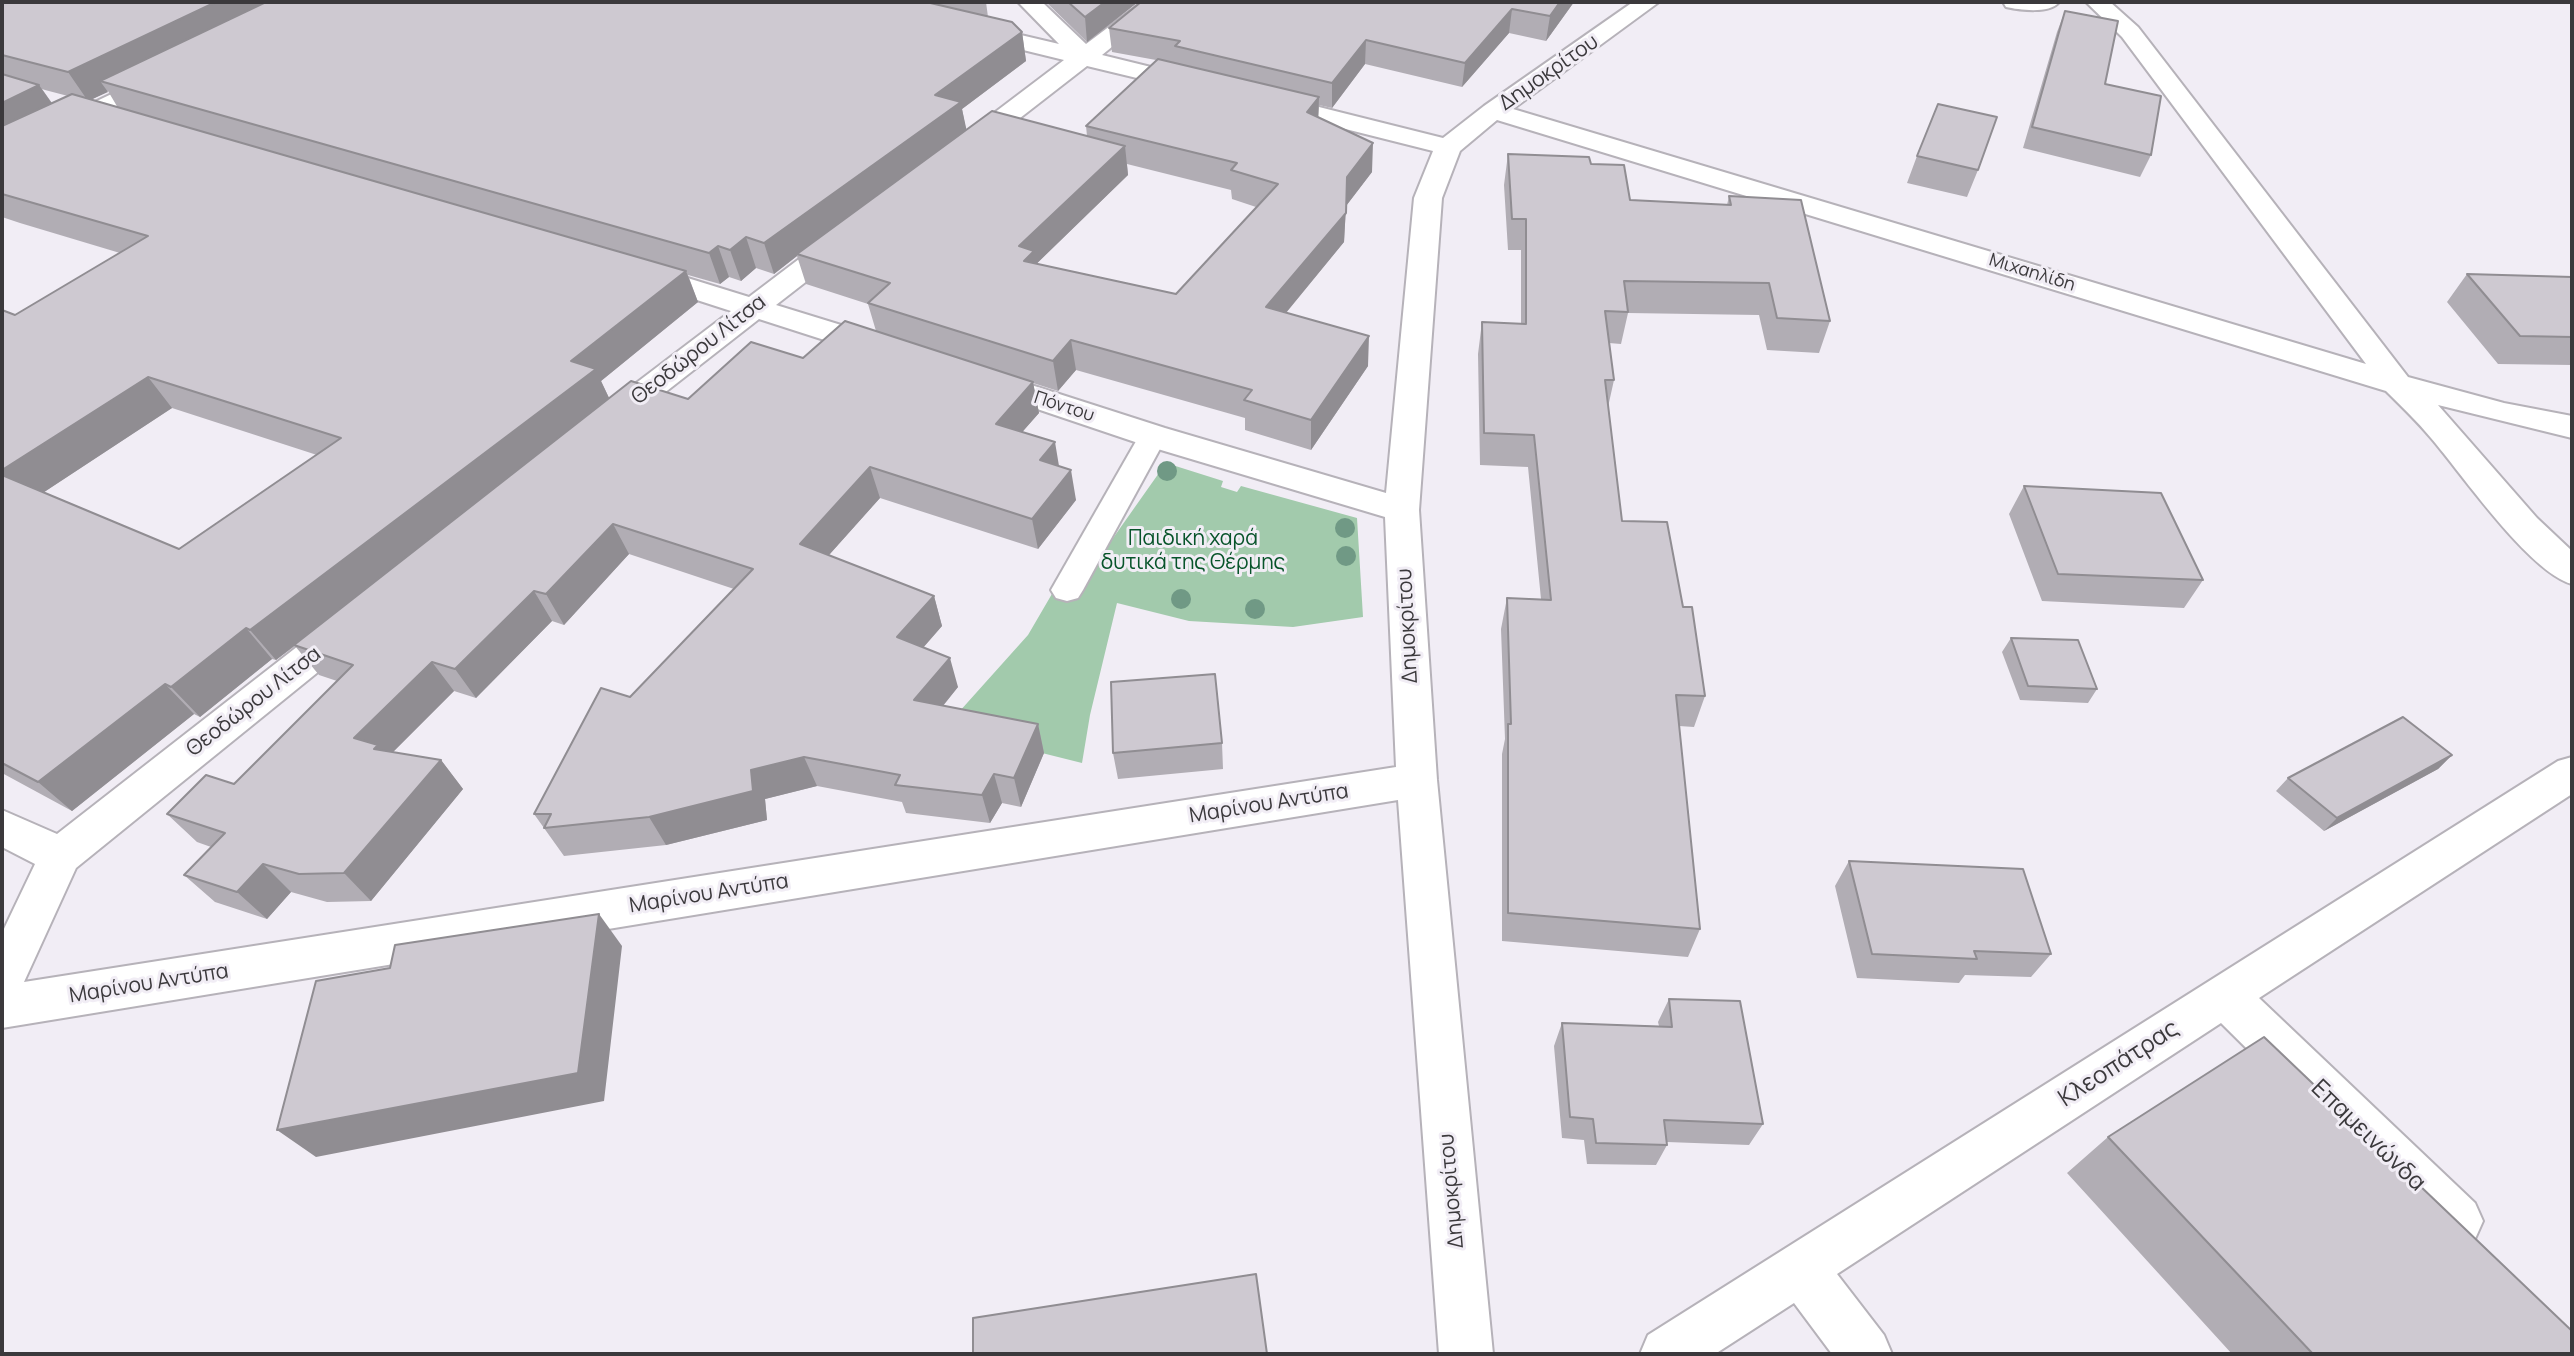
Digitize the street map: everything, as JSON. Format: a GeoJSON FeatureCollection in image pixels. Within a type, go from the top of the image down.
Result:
{"type":"FeatureCollection","features":[{"type":"Feature","properties":{"kind":"street"},"geometry":{"type":"LineString","coordinates":[[1086,58],[1028,2],[953,26],[1220,91]]}},
{"type":"Feature","properties":{"kind":"street"},"geometry":{"type":"LineString","coordinates":[[942,165],[1086,58],[1156,2]]}},
{"type":"Feature","properties":{"kind":"street","name":"Δημοκρίτου"},"geometry":{"type":"LineString","coordinates":[[1466,1354],[1416,780],[1402,510],[1428,198],[1448,147],[1493,111],[1648,2]]}},
{"type":"Feature","properties":{"kind":"street"},"geometry":{"type":"LineString","coordinates":[[2014,2],[2048,2]]}},
{"type":"Feature","properties":{"kind":"street"},"geometry":{"type":"LineString","coordinates":[[2097,2],[2130,32],[2397,384],[2431,413],[2512,516],[2572,571]]}},
{"type":"Feature","properties":{"kind":"street"},"geometry":{"type":"LineString","coordinates":[[2,156],[179,69]]}},
{"type":"Feature","properties":{"kind":"street"},"geometry":{"type":"LineString","coordinates":[[1247,98],[1448,147]]}},
{"type":"Feature","properties":{"kind":"street"},"geometry":{"type":"LineString","coordinates":[[53,101],[132,123]]}},
{"type":"Feature","properties":{"kind":"street","name":"Μιχαηλίδη"},"geometry":{"type":"LineString","coordinates":[[1493,111],[2397,384],[2504,413],[2572,427]]}},
{"type":"Feature","properties":{"kind":"street","name":"Θεοδώρου Λίτσα"},"geometry":{"type":"LineString","coordinates":[[591,435],[864,223]]}},
{"type":"Feature","properties":{"kind":"street"},"geometry":{"type":"LineString","coordinates":[[621,267],[754,306],[913,358]]}},
{"type":"Feature","properties":{"kind":"street","name":"Πόντου"},"geometry":{"type":"LineString","coordinates":[[953,371],[1153,436],[1402,510]]}},
{"type":"Feature","properties":{"kind":"street","name":"Θεοδώρου Λίτσα"},"geometry":{"type":"LineString","coordinates":[[2,981],[60,856],[374,607]]}},
{"type":"Feature","properties":{"kind":"street","name":"Κλεοπάτρας"},"geometry":{"type":"LineString","coordinates":[[1667,1354],[2572,774]]}},
{"type":"Feature","properties":{"kind":"street","name":"Μαρίνου Αντύπα"},"geometry":{"type":"LineString","coordinates":[[2,1007],[1416,780]]}},
{"type":"Feature","properties":{"kind":"street"},"geometry":{"type":"LineString","coordinates":[[2,827],[60,856]]}},
{"type":"Feature","properties":{"kind":"street","name":"Επαμεινώνδα"},"geometry":{"type":"LineString","coordinates":[[2225,996],[2493,1256]]}},
{"type":"Feature","properties":{"kind":"street"},"geometry":{"type":"LineString","coordinates":[[1800,1268],[1865,1354]]}},
{"type":"Feature","properties":{"kind":"lane"},"geometry":{"type":"LineString","coordinates":[[1067,590],[1153,436]]}},
{"type":"Feature","properties":{"kind":"green space","name":"Παιδική χαρά δυτικά της Θέρμης"},"geometry":{"type":"Polygon","coordinates":[[[1166,463],[1223,481],[1221,487],[1237,492],[1241,486],[1357,518],[1363,617],[1293,627],[1189,621],[1117,603],[1090,715],[1082,763],[1026,749],[950,722],[1028,635],[1056,587],[1075,592],[1166,463]]]}},
{"type":"Feature","properties":{"kind":"building"},"geometry":{"type":"Polygon","coordinates":[[[2,2],[216,2],[68,72],[2,55],[2,2]]]}},
{"type":"Feature","properties":{"kind":"building"},"geometry":{"type":"Polygon","coordinates":[[[266,2],[926,2],[1012,22],[1022,32],[935,95],[961,102],[764,243],[746,237],[730,250],[718,246],[709,253],[100,81],[266,2]]]}},
{"type":"Feature","properties":{"kind":"building"},"geometry":{"type":"Polygon","coordinates":[[[1068,2],[1105,2],[1085,17],[1068,2]]]}},
{"type":"Feature","properties":{"kind":"building"},"geometry":{"type":"Polygon","coordinates":[[[1141,2],[1560,2],[1550,16],[1512,9],[1465,63],[1366,40],[1332,83],[1175,46],[1180,41],[1109,28],[1141,2]]]}},
{"type":"Feature","properties":{"kind":"building"},"geometry":{"type":"Polygon","coordinates":[[[2065,11],[2118,21],[2105,84],[2161,96],[2151,155],[2032,127],[2065,11]]]}},
{"type":"Feature","properties":{"kind":"building"},"geometry":{"type":"Polygon","coordinates":[[[1158,59],[1319,97],[1307,112],[1373,143],[1347,177],[1346,213],[1266,307],[1369,336],[1311,420],[1244,400],[1252,390],[1071,340],[1053,361],[868,303],[890,283],[797,254],[992,111],[1125,146],[1019,246],[1034,251],[1024,261],[1176,294],[1278,184],[1231,170],[1237,163],[1086,126],[1158,59]]]}},
{"type":"Feature","properties":{"kind":"building"},"geometry":{"type":"Polygon","coordinates":[[[2,74],[39,85],[2,103],[2,74]]]}},
{"type":"Feature","properties":{"kind":"building"},"geometry":{"type":"Polygon","coordinates":[[[72,94],[686,271],[571,361],[596,369],[250,630],[246,628],[171,687],[165,684],[38,782],[2,763],[2,475],[179,549],[341,438],[148,377],[2,470],[2,310],[15,315],[148,236],[2,194],[2,126],[72,94]]]}},
{"type":"Feature","properties":{"kind":"building"},"geometry":{"type":"Polygon","coordinates":[[[1938,104],[1997,117],[1978,170],[1917,156],[1938,104]]]}},
{"type":"Feature","properties":{"kind":"building"},"geometry":{"type":"Polygon","coordinates":[[[1508,154],[1589,157],[1591,164],[1624,165],[1630,200],[1731,205],[1729,196],[1801,200],[1830,321],[1777,318],[1769,283],[1624,281],[1628,312],[1605,311],[1614,380],[1605,380],[1622,521],[1667,522],[1683,607],[1692,607],[1705,696],[1676,695],[1700,929],[1508,913],[1508,724],[1511,724],[1507,598],[1551,600],[1534,435],[1484,433],[1482,322],[1526,324],[1526,219],[1512,219],[1508,154]]]}},
{"type":"Feature","properties":{"kind":"building"},"geometry":{"type":"Polygon","coordinates":[[[2467,274],[2572,277],[2572,337],[2520,336],[2467,274]]]}},
{"type":"Feature","properties":{"kind":"building"},"geometry":{"type":"Polygon","coordinates":[[[845,321],[1033,382],[996,424],[1055,442],[1040,460],[1071,470],[1032,519],[870,467],[800,544],[934,596],[897,637],[950,658],[914,700],[1038,724],[1014,778],[994,774],[982,795],[895,785],[900,775],[804,757],[751,770],[753,791],[649,817],[544,828],[551,814],[534,814],[601,688],[630,697],[753,569],[613,524],[546,594],[534,591],[455,669],[432,662],[354,738],[378,745],[374,749],[441,760],[344,873],[299,874],[263,864],[237,892],[184,875],[225,833],[167,814],[206,775],[234,784],[353,665],[294,645],[631,381],[688,399],[751,342],[803,358],[845,321]]]}},
{"type":"Feature","properties":{"kind":"building"},"geometry":{"type":"Polygon","coordinates":[[[2024,486],[2161,493],[2203,580],[2058,574],[2024,486]]]}},
{"type":"Feature","properties":{"kind":"building"},"geometry":{"type":"Polygon","coordinates":[[[2011,638],[2078,640],[2097,689],[2028,686],[2011,638]]]}},
{"type":"Feature","properties":{"kind":"building"},"geometry":{"type":"Polygon","coordinates":[[[1215,674],[1222,743],[1113,753],[1111,682],[1215,674]]]}},
{"type":"Feature","properties":{"kind":"building"},"geometry":{"type":"Polygon","coordinates":[[[2403,717],[2452,755],[2337,818],[2288,778],[2403,717]]]}},
{"type":"Feature","properties":{"kind":"building"},"geometry":{"type":"Polygon","coordinates":[[[1849,861],[2023,869],[2051,954],[1974,951],[1977,959],[1872,954],[1849,861]]]}},
{"type":"Feature","properties":{"kind":"building"},"geometry":{"type":"Polygon","coordinates":[[[599,914],[578,1073],[277,1130],[316,981],[390,968],[395,945],[599,914]]]}},
{"type":"Feature","properties":{"kind":"building"},"geometry":{"type":"Polygon","coordinates":[[[1669,999],[1740,1001],[1763,1124],[1664,1120],[1667,1145],[1596,1143],[1593,1119],[1570,1117],[1562,1023],[1672,1027],[1669,999]]]}},
{"type":"Feature","properties":{"kind":"building"},"geometry":{"type":"Polygon","coordinates":[[[2264,1037],[2572,1331],[2572,1354],[2313,1354],[2108,1137],[2264,1037]]]}},
{"type":"Feature","properties":{"kind":"building"},"geometry":{"type":"Polygon","coordinates":[[[1256,1274],[1267,1354],[973,1354],[973,1318],[1256,1274]]]}}]}
